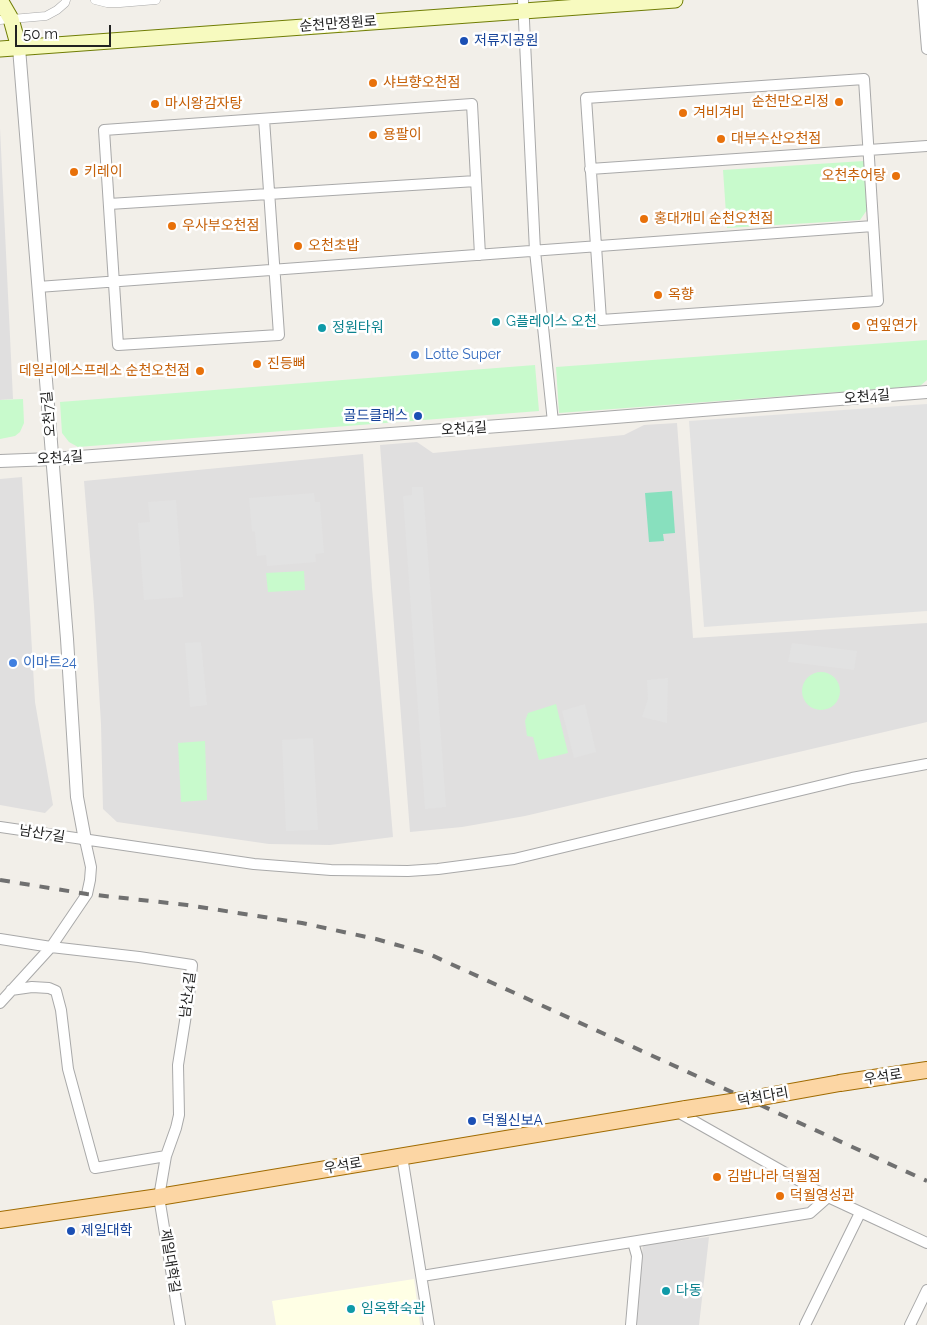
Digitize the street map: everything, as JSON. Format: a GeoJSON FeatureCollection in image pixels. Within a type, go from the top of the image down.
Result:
{"type":"FeatureCollection","features":[{"type":"Feature","properties":{"kind":"main road"},"geometry":{"type":"LineString","coordinates":[[0,0],[5,20],[18,48]]}},
{"type":"Feature","properties":{"kind":"main road","name":"순천만정원로"},"geometry":{"type":"LineString","coordinates":[[0,50],[523,5],[675,0]]}},
{"type":"Feature","properties":{"kind":"main road","name":"우석로"},"geometry":{"type":"LineString","coordinates":[[840,1083],[927,1070]]}},
{"type":"Feature","properties":{"kind":"main road","name":"덕척다리"},"geometry":{"type":"LineString","coordinates":[[681,1110],[840,1083]]}},
{"type":"Feature","properties":{"kind":"main road","name":"우석로"},"geometry":{"type":"LineString","coordinates":[[0,1220],[159,1198],[681,1110]]}},
{"type":"Feature","properties":{"kind":"street"},"geometry":{"type":"LineString","coordinates":[[5,20],[46,16],[57,10],[66,0]]}},
{"type":"Feature","properties":{"kind":"street"},"geometry":{"type":"LineString","coordinates":[[95,0],[107,3],[156,0]]}},
{"type":"Feature","properties":{"kind":"street"},"geometry":{"type":"LineString","coordinates":[[923,0],[927,49]]}},
{"type":"Feature","properties":{"kind":"street"},"geometry":{"type":"LineString","coordinates":[[523,5],[536,251],[553,422]]}},
{"type":"Feature","properties":{"kind":"street","name":"오천7길"},"geometry":{"type":"LineString","coordinates":[[18,48],[52,459],[77,797],[85,840]]}},
{"type":"Feature","properties":{"kind":"street"},"geometry":{"type":"LineString","coordinates":[[864,79],[868,150],[878,302],[600,320],[586,98],[864,79]]}},
{"type":"Feature","properties":{"kind":"street"},"geometry":{"type":"LineString","coordinates":[[264,119],[279,335],[118,345],[104,130],[472,104],[480,255]]}},
{"type":"Feature","properties":{"kind":"street"},"geometry":{"type":"LineString","coordinates":[[590,169],[927,146]]}},
{"type":"Feature","properties":{"kind":"street"},"geometry":{"type":"LineString","coordinates":[[109,204],[476,181]]}},
{"type":"Feature","properties":{"kind":"street"},"geometry":{"type":"LineString","coordinates":[[38,287],[873,226]]}},
{"type":"Feature","properties":{"kind":"street","name":"오천4길"},"geometry":{"type":"LineString","coordinates":[[0,461],[52,459],[553,422],[927,392]]}},
{"type":"Feature","properties":{"kind":"street","name":"남산7길"},"geometry":{"type":"LineString","coordinates":[[0,827],[254,864],[331,870],[408,871],[438,869],[514,859],[852,778],[927,764]]}},
{"type":"Feature","properties":{"kind":"street"},"geometry":{"type":"LineString","coordinates":[[0,1003],[50,947],[87,894],[91,867],[85,840]]}},
{"type":"Feature","properties":{"kind":"street","name":"남산4길"},"geometry":{"type":"LineString","coordinates":[[0,939],[192,965],[178,1065],[179,1115],[166,1156]]}},
{"type":"Feature","properties":{"kind":"street"},"geometry":{"type":"LineString","coordinates":[[11,990],[32,987],[49,988],[56,991],[62,1010],[68,1069],[95,1168],[166,1156]]}},
{"type":"Feature","properties":{"kind":"street"},"geometry":{"type":"LineString","coordinates":[[681,1110],[828,1197],[927,1243]]}},
{"type":"Feature","properties":{"kind":"street","name":"제일대학길"},"geometry":{"type":"LineString","coordinates":[[166,1156],[159,1198],[180,1325]]}},
{"type":"Feature","properties":{"kind":"street"},"geometry":{"type":"LineString","coordinates":[[402,1156],[429,1325]]}},
{"type":"Feature","properties":{"kind":"street"},"geometry":{"type":"LineString","coordinates":[[422,1276],[810,1213],[828,1197]]}},
{"type":"Feature","properties":{"kind":"street"},"geometry":{"type":"LineString","coordinates":[[805,1325],[860,1213]]}},
{"type":"Feature","properties":{"kind":"street"},"geometry":{"type":"LineString","coordinates":[[631,1325],[636,1256],[633,1242]]}},
{"type":"Feature","properties":{"kind":"street"},"geometry":{"type":"LineString","coordinates":[[910,1325],[927,1290]]}},
{"type":"Feature","properties":{"kind":"shaded area"},"geometry":{"type":"Polygon","coordinates":[[[0,128],[13,399],[0,400],[0,128]]]}},
{"type":"Feature","properties":{"kind":"shaded area"},"geometry":{"type":"Polygon","coordinates":[[[927,404],[927,611],[704,627],[689,421],[927,404]]]}},
{"type":"Feature","properties":{"kind":"shaded area"},"geometry":{"type":"Polygon","coordinates":[[[677,423],[693,638],[927,623],[927,722],[525,816],[462,827],[410,832],[380,445],[417,442],[433,453],[624,435],[644,425],[677,423]]]}},
{"type":"Feature","properties":{"kind":"shaded area"},"geometry":{"type":"Polygon","coordinates":[[[363,454],[393,837],[330,845],[269,844],[117,822],[103,809],[101,724],[84,481],[363,454]]]}},
{"type":"Feature","properties":{"kind":"shaded area"},"geometry":{"type":"Polygon","coordinates":[[[22,477],[35,702],[53,805],[45,813],[0,805],[0,479],[22,477]]]}},
{"type":"Feature","properties":{"kind":"shaded area"},"geometry":{"type":"Polygon","coordinates":[[[412,487],[423,487],[446,807],[425,809],[403,496],[412,495],[412,487]]]}},
{"type":"Feature","properties":{"kind":"shaded area"},"geometry":{"type":"Polygon","coordinates":[[[314,493],[315,502],[320,502],[324,553],[315,554],[316,562],[267,566],[266,555],[257,556],[255,532],[252,531],[249,498],[314,493]]]}},
{"type":"Feature","properties":{"kind":"shaded area"},"geometry":{"type":"Polygon","coordinates":[[[176,500],[183,597],[144,600],[138,523],[150,522],[148,502],[176,500]]]}},
{"type":"Feature","properties":{"kind":"shaded area"},"geometry":{"type":"Polygon","coordinates":[[[201,642],[207,705],[190,707],[185,643],[201,642]]]}},
{"type":"Feature","properties":{"kind":"shaded area"},"geometry":{"type":"Polygon","coordinates":[[[792,643],[857,651],[854,670],[788,662],[792,643]]]}},
{"type":"Feature","properties":{"kind":"shaded area"},"geometry":{"type":"Polygon","coordinates":[[[668,678],[667,723],[642,717],[648,699],[647,680],[668,678]]]}},
{"type":"Feature","properties":{"kind":"shaded area"},"geometry":{"type":"Polygon","coordinates":[[[585,704],[596,752],[574,758],[562,711],[585,704]]]}},
{"type":"Feature","properties":{"kind":"shaded area"},"geometry":{"type":"Polygon","coordinates":[[[313,738],[318,830],[286,831],[282,740],[313,738]]]}},
{"type":"Feature","properties":{"kind":"shaded area"},"geometry":{"type":"Polygon","coordinates":[[[709,1237],[699,1325],[633,1325],[643,1245],[709,1237]]]}},
{"type":"Feature","properties":{"kind":"shaded area"},"geometry":{"type":"Polygon","coordinates":[[[414,1279],[420,1325],[276,1325],[272,1301],[414,1279]]]}},
{"type":"Feature","properties":{"kind":"green space"},"geometry":{"type":"Polygon","coordinates":[[[864,161],[867,210],[860,220],[727,228],[723,170],[864,161]]]}},
{"type":"Feature","properties":{"kind":"green space"},"geometry":{"type":"Polygon","coordinates":[[[927,340],[927,380],[920,386],[559,413],[556,367],[927,340]]]}},
{"type":"Feature","properties":{"kind":"green space"},"geometry":{"type":"Polygon","coordinates":[[[535,365],[539,411],[78,447],[69,442],[62,433],[60,402],[535,365]]]}},
{"type":"Feature","properties":{"kind":"green space"},"geometry":{"type":"Polygon","coordinates":[[[23,399],[24,423],[20,432],[15,436],[0,439],[0,400],[23,399]]]}},
{"type":"Feature","properties":{"kind":"green space"},"geometry":{"type":"Polygon","coordinates":[[[672,491],[675,533],[663,534],[664,541],[649,542],[645,493],[672,491]]]}},
{"type":"Feature","properties":{"kind":"green space"},"geometry":{"type":"Polygon","coordinates":[[[304,571],[305,590],[268,592],[266,573],[304,571]]]}},
{"type":"Feature","properties":{"kind":"green space"},"geometry":{"type":"Polygon","coordinates":[[[821,672],[835,677],[840,691],[835,705],[821,710],[807,705],[802,691],[807,677],[821,672]]]}},
{"type":"Feature","properties":{"kind":"green space"},"geometry":{"type":"Polygon","coordinates":[[[556,704],[568,753],[539,760],[533,737],[527,736],[525,721],[528,713],[556,704]]]}},
{"type":"Feature","properties":{"kind":"green space"},"geometry":{"type":"Polygon","coordinates":[[[205,741],[207,800],[181,802],[178,743],[205,741]]]}},
{"type":"Feature","properties":{"kind":"railway"},"geometry":{"type":"LineString","coordinates":[[0,880],[87,894],[187,905],[302,923],[376,939],[429,954],[927,1181]]}},
{"type":"Feature","properties":{"kind":"place","name":"저류지공원"},"geometry":{"type":"Point","coordinates":[464,41]}},
{"type":"Feature","properties":{"kind":"place","name":"샤브향오천점"},"geometry":{"type":"Point","coordinates":[373,83]}},
{"type":"Feature","properties":{"kind":"place","name":"순천만오리정"},"geometry":{"type":"Point","coordinates":[839,102]}},
{"type":"Feature","properties":{"kind":"place","name":"마시왕감자탕"},"geometry":{"type":"Point","coordinates":[155,104]}},
{"type":"Feature","properties":{"kind":"place","name":"겨비겨비"},"geometry":{"type":"Point","coordinates":[683,113]}},
{"type":"Feature","properties":{"kind":"place","name":"용팔이"},"geometry":{"type":"Point","coordinates":[373,135]}},
{"type":"Feature","properties":{"kind":"place","name":"대부수산오천점"},"geometry":{"type":"Point","coordinates":[721,139]}},
{"type":"Feature","properties":{"kind":"place","name":"키레이"},"geometry":{"type":"Point","coordinates":[74,172]}},
{"type":"Feature","properties":{"kind":"place","name":"오천추어탕"},"geometry":{"type":"Point","coordinates":[896,176]}},
{"type":"Feature","properties":{"kind":"place","name":"홍대개미 순천오천점"},"geometry":{"type":"Point","coordinates":[644,219]}},
{"type":"Feature","properties":{"kind":"place","name":"우사부오천점"},"geometry":{"type":"Point","coordinates":[172,226]}},
{"type":"Feature","properties":{"kind":"place","name":"오천초밥"},"geometry":{"type":"Point","coordinates":[298,246]}},
{"type":"Feature","properties":{"kind":"place","name":"옥향"},"geometry":{"type":"Point","coordinates":[658,295]}},
{"type":"Feature","properties":{"kind":"place","name":"G플레이스 오천"},"geometry":{"type":"Point","coordinates":[496,322]}},
{"type":"Feature","properties":{"kind":"place","name":"연잎연가"},"geometry":{"type":"Point","coordinates":[856,326]}},
{"type":"Feature","properties":{"kind":"place","name":"정원타워"},"geometry":{"type":"Point","coordinates":[322,328]}},
{"type":"Feature","properties":{"kind":"place","name":"Lotte Super"},"geometry":{"type":"Point","coordinates":[415,355]}},
{"type":"Feature","properties":{"kind":"place","name":"진등뼈"},"geometry":{"type":"Point","coordinates":[257,364]}},
{"type":"Feature","properties":{"kind":"place","name":"데일리에스프레소 순천오천점"},"geometry":{"type":"Point","coordinates":[200,371]}},
{"type":"Feature","properties":{"kind":"place","name":"골드클래스"},"geometry":{"type":"Point","coordinates":[418,416]}},
{"type":"Feature","properties":{"kind":"place","name":"이마트24"},"geometry":{"type":"Point","coordinates":[13,663]}},
{"type":"Feature","properties":{"kind":"place","name":"덕월신보A"},"geometry":{"type":"Point","coordinates":[472,1121]}},
{"type":"Feature","properties":{"kind":"place","name":"김밥나라 덕월점"},"geometry":{"type":"Point","coordinates":[717,1177]}},
{"type":"Feature","properties":{"kind":"place","name":"덕월영성관"},"geometry":{"type":"Point","coordinates":[780,1196]}},
{"type":"Feature","properties":{"kind":"place","name":"제일대학"},"geometry":{"type":"Point","coordinates":[71,1231]}},
{"type":"Feature","properties":{"kind":"place","name":"다동"},"geometry":{"type":"Point","coordinates":[666,1291]}},
{"type":"Feature","properties":{"kind":"place","name":"임옥학숙관"},"geometry":{"type":"Point","coordinates":[351,1309]}}]}
